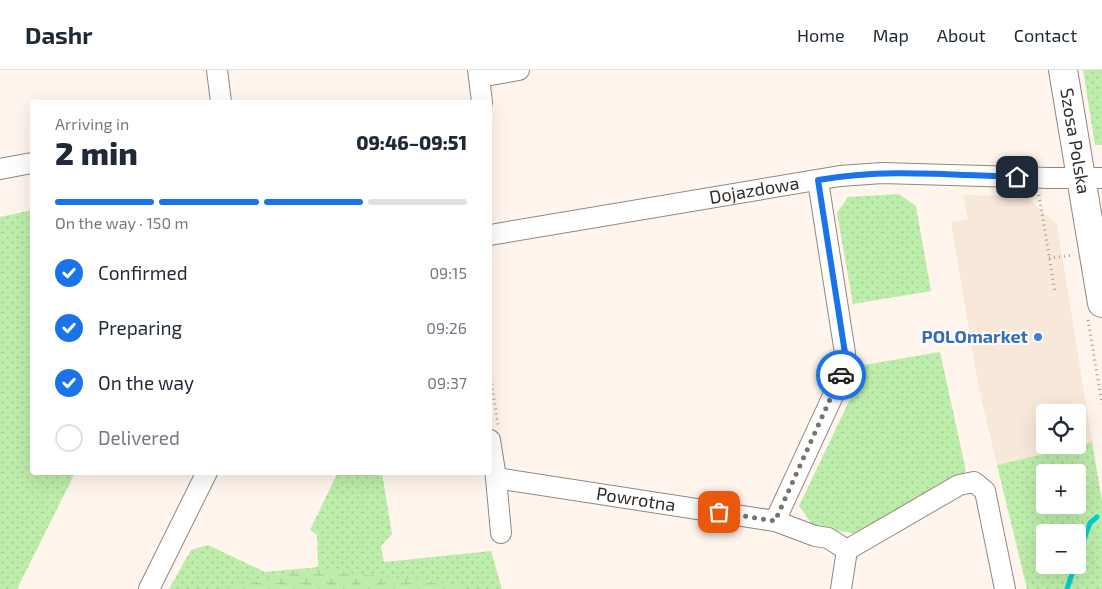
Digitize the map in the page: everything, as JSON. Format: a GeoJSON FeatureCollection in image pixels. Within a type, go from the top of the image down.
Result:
{"type":"FeatureCollection","features":[{"type":"Feature","properties":{"kind":"street"},"geometry":{"type":"LineString","coordinates":[[217,70],[221,100]]}},
{"type":"Feature","properties":{"kind":"street"},"geometry":{"type":"LineString","coordinates":[[482,100],[478,74],[519,70]]}},
{"type":"Feature","properties":{"kind":"street","name":"Szosa Polska"},"geometry":{"type":"LineString","coordinates":[[1063,70],[1091,178],[1102,303]]}},
{"type":"Feature","properties":{"kind":"street"},"geometry":{"type":"LineString","coordinates":[[0,169],[30,163]]}},
{"type":"Feature","properties":{"kind":"street","name":"Dojazdowa"},"geometry":{"type":"LineString","coordinates":[[492,236],[840,176],[882,173],[1091,178]]}},
{"type":"Feature","properties":{"kind":"street"},"geometry":{"type":"LineString","coordinates":[[775,521],[845,366],[845,353],[818,180]]}},
{"type":"Feature","properties":{"kind":"street"},"geometry":{"type":"LineString","coordinates":[[494,434],[501,533]]}},
{"type":"Feature","properties":{"kind":"street"},"geometry":{"type":"LineString","coordinates":[[148,589],[205,475]]}},
{"type":"Feature","properties":{"kind":"street","name":"Powrotna"},"geometry":{"type":"LineString","coordinates":[[496,478],[775,521],[815,536],[828,538],[847,550]]}},
{"type":"Feature","properties":{"kind":"street"},"geometry":{"type":"LineString","coordinates":[[841,589],[847,550],[959,484],[974,482],[985,491],[1005,589]]}},
{"type":"Feature","properties":{"kind":"path"},"geometry":{"type":"LineString","coordinates":[[1038,190],[1055,292]]}},
{"type":"Feature","properties":{"kind":"path"},"geometry":{"type":"LineString","coordinates":[[1050,258],[1077,254]]}},
{"type":"Feature","properties":{"kind":"path"},"geometry":{"type":"LineString","coordinates":[[492,404],[494,434]]}},
{"type":"Feature","properties":{"kind":"shaded area"},"geometry":{"type":"Polygon","coordinates":[[[963,195],[1025,196],[1057,224],[1086,404],[1036,404],[1036,454],[1042,454],[997,465],[979,389],[951,222],[968,219],[963,195]]]}},
{"type":"Feature","properties":{"kind":"shaded area"},"geometry":{"type":"Polygon","coordinates":[[[1086,405],[1092,442],[1086,443],[1086,405]]]}},
{"type":"Feature","properties":{"kind":"green space"},"geometry":{"type":"Polygon","coordinates":[[[1083,70],[1102,70],[1102,145],[1095,145],[1083,70]]]}},
{"type":"Feature","properties":{"kind":"green space"},"geometry":{"type":"Polygon","coordinates":[[[899,194],[916,206],[931,291],[853,304],[837,213],[848,197],[899,194]]]}},
{"type":"Feature","properties":{"kind":"green space"},"geometry":{"type":"Polygon","coordinates":[[[30,210],[30,475],[74,475],[17,589],[0,589],[0,217],[30,210]]]}},
{"type":"Feature","properties":{"kind":"green space"},"geometry":{"type":"Polygon","coordinates":[[[940,352],[966,471],[861,534],[815,528],[799,506],[864,370],[864,365],[940,352]]]}},
{"type":"Feature","properties":{"kind":"green space"},"geometry":{"type":"Polygon","coordinates":[[[1092,442],[1102,501],[1102,589],[1027,589],[997,465],[1042,454],[1086,454],[1086,443],[1092,442]]]}},
{"type":"Feature","properties":{"kind":"green space"},"geometry":{"type":"Polygon","coordinates":[[[337,475],[382,475],[392,534],[381,546],[384,562],[491,551],[502,589],[169,589],[191,550],[208,545],[265,572],[318,567],[317,535],[310,530],[337,475]]]}},
{"type":"Feature","properties":{"kind":"green space"},"geometry":{"type":"Polygon","coordinates":[[[313,569],[443,583],[464,589],[222,589],[313,569]]]}},
{"type":"Feature","properties":{"kind":"waterway"},"geometry":{"type":"LineString","coordinates":[[1086,534],[1090,523],[1097,517]]}},
{"type":"Feature","properties":{"kind":"waterway"},"geometry":{"type":"LineString","coordinates":[[1067,589],[1072,574]]}},
{"type":"Feature","properties":{"kind":"way so far"},"geometry":{"type":"LineString","coordinates":[[719,512],[775,521],[841,375]]}},
{"type":"Feature","properties":{"kind":"place","name":"POLOmarket"},"geometry":{"type":"Point","coordinates":[1038,337]}},
{"type":"Feature","properties":{"kind":"route"},"geometry":{"type":"LineString","coordinates":[[841,375],[845,366],[845,353],[818,180],[840,176],[882,173],[1017,177]]}}]}
